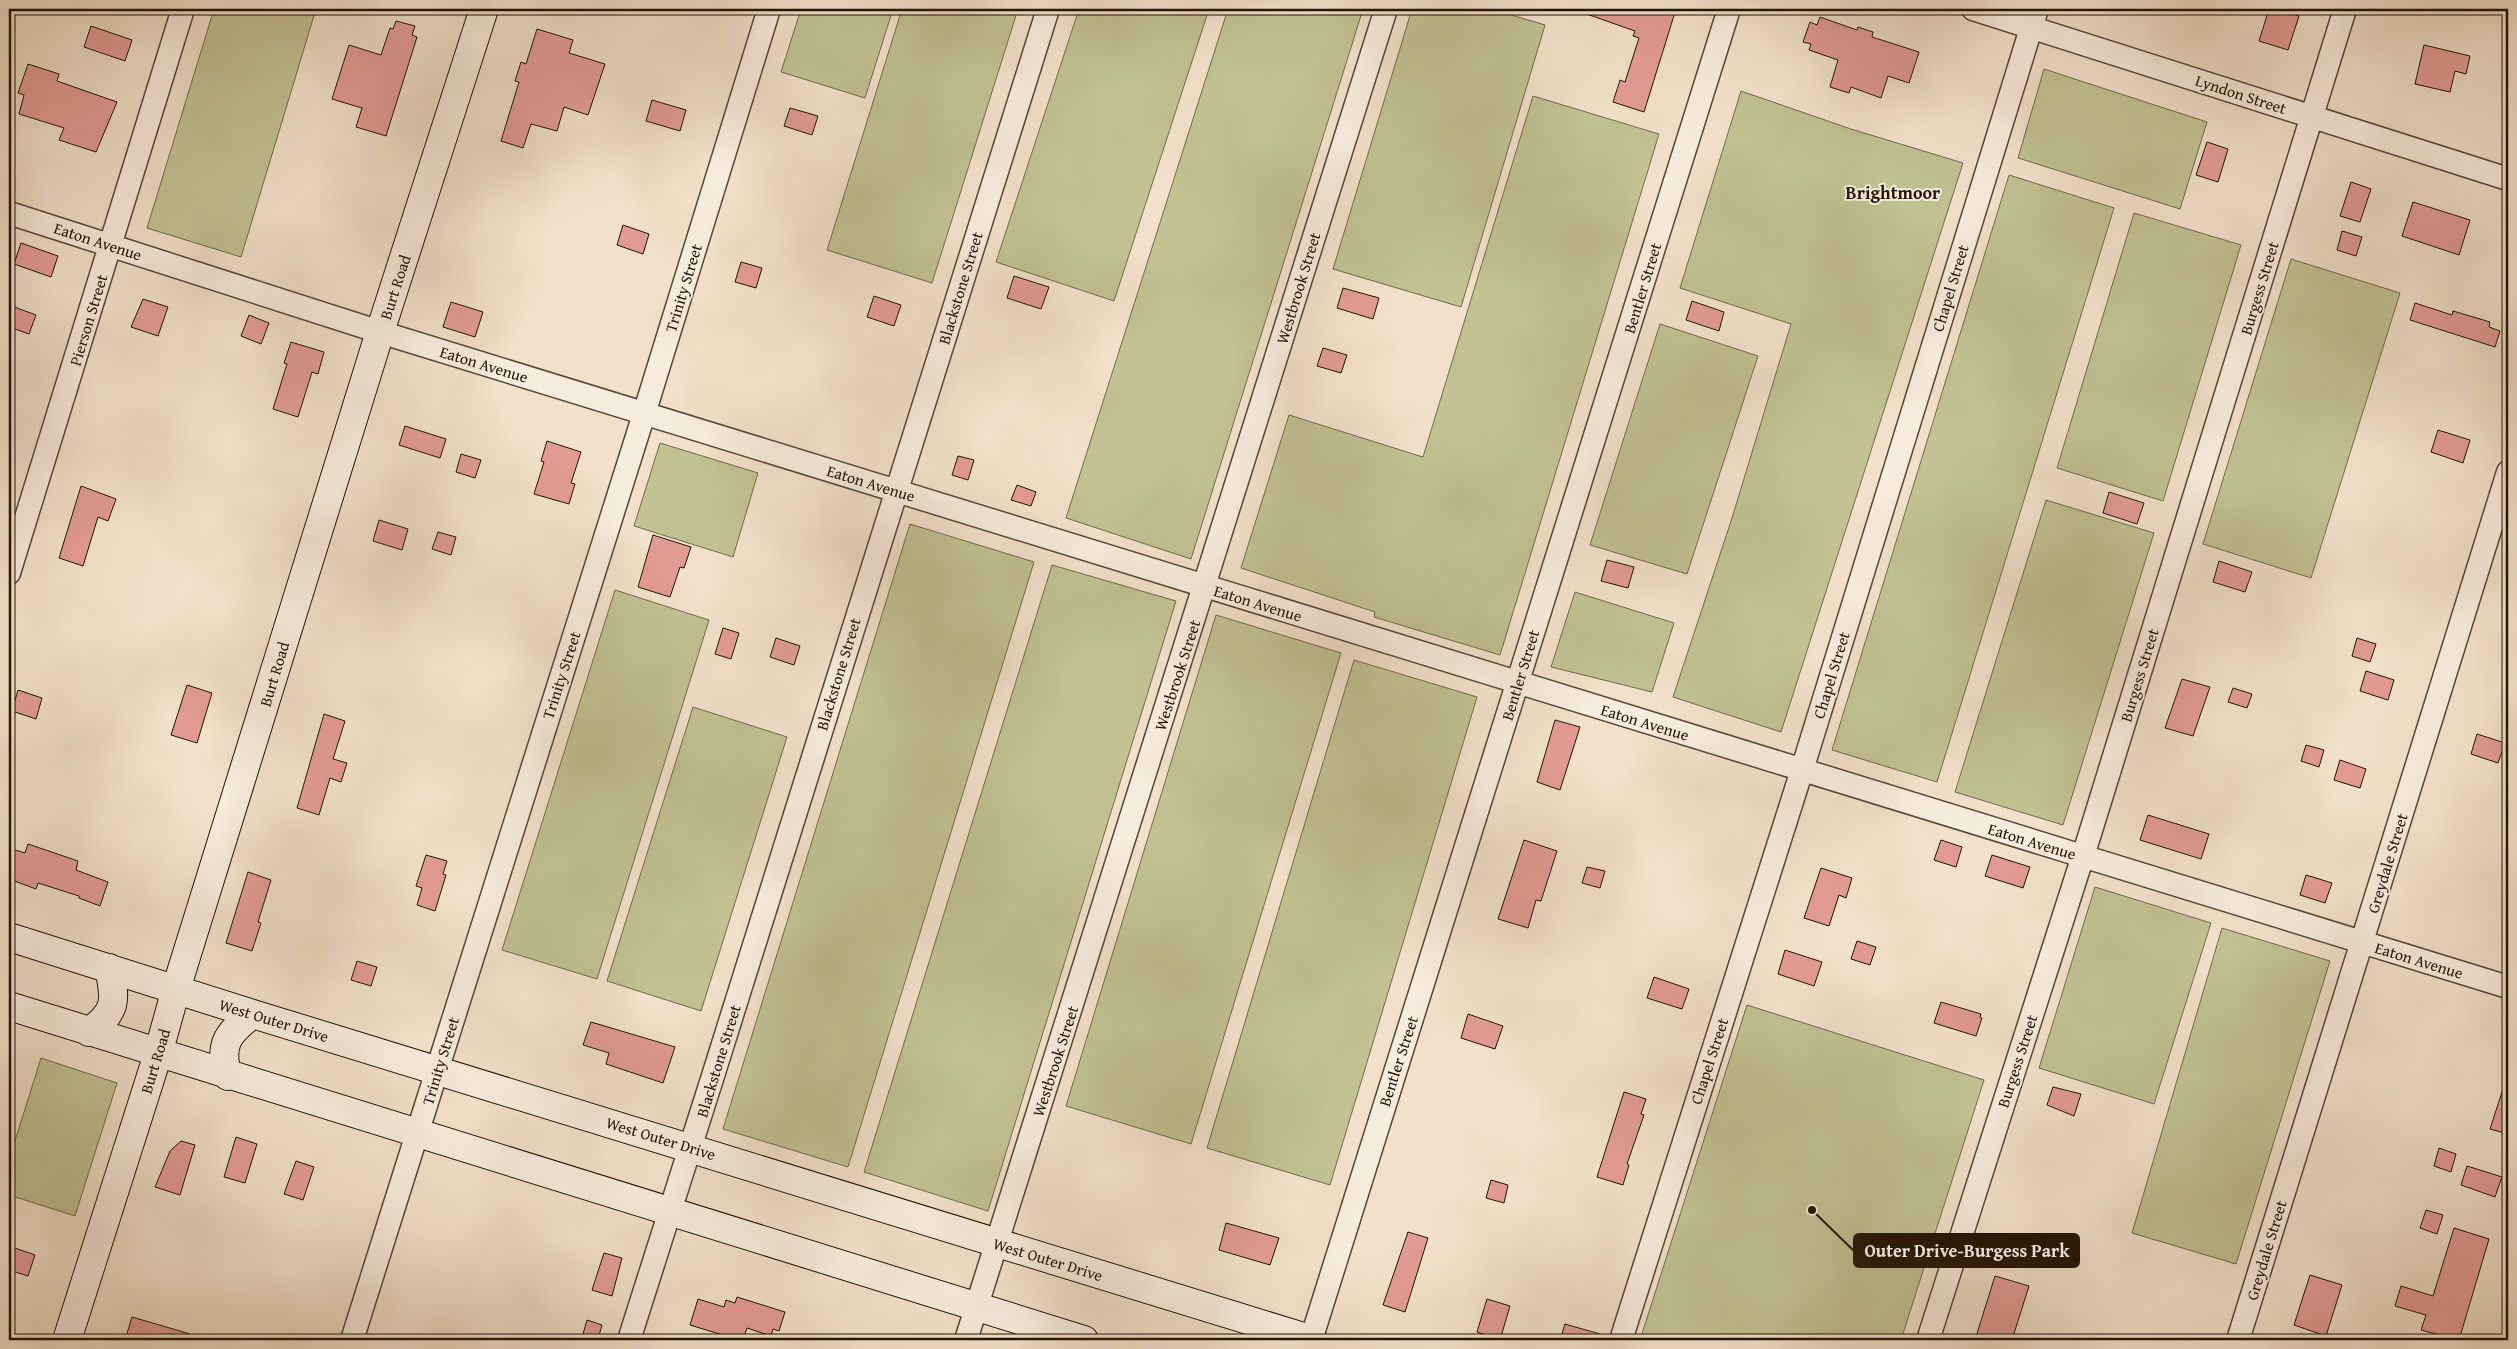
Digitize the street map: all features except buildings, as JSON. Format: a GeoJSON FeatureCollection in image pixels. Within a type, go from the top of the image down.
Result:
{"type":"FeatureCollection","features":[{"type":"Feature","properties":{"kind":"main road","name":"Burt Road"},"geometry":{"type":"LineString","coordinates":[[67,1340],[158,1054],[176,989],[380,332],[484,9]]}},
{"type":"Feature","properties":{"kind":"main road","name":"West Outer Drive"},"geometry":{"type":"LineString","coordinates":[[9,937],[252,1014],[437,1069],[1312,1340]]}},
{"type":"Feature","properties":{"kind":"main road"},"geometry":{"type":"LineString","coordinates":[[89,1032],[104,1021],[112,1008],[114,991],[109,968]]}},
{"type":"Feature","properties":{"kind":"main road"},"geometry":{"type":"LineString","coordinates":[[9,1006],[228,1076],[1084,1340]]}},
{"type":"Feature","properties":{"kind":"main road"},"geometry":{"type":"LineString","coordinates":[[228,1076],[224,1064],[224,1050],[227,1037],[236,1026],[252,1014]]}},
{"type":"Feature","properties":{"kind":"street","name":"Pierson Street"},"geometry":{"type":"LineString","coordinates":[[9,574],[183,9]]}},
{"type":"Feature","properties":{"kind":"street","name":"Trinity Street"},"geometry":{"type":"LineString","coordinates":[[352,1340],[644,414],[769,9]]}},
{"type":"Feature","properties":{"kind":"street","name":"Blackstone Street"},"geometry":{"type":"LineString","coordinates":[[629,1340],[692,1148],[896,490],[1048,9]]}},
{"type":"Feature","properties":{"kind":"street","name":"Westbrook Street"},"geometry":{"type":"LineString","coordinates":[[966,1340],[1386,9]]}},
{"type":"Feature","properties":{"kind":"street","name":"Bentler Street"},"geometry":{"type":"LineString","coordinates":[[1312,1340],[1730,9]]}},
{"type":"Feature","properties":{"kind":"street","name":"Lyndon Street"},"geometry":{"type":"LineString","coordinates":[[1973,9],[2034,18],[2312,116],[2508,179]]}},
{"type":"Feature","properties":{"kind":"street","name":"Burgess Street"},"geometry":{"type":"LineString","coordinates":[[1928,1340],[2083,856],[2345,9]]}},
{"type":"Feature","properties":{"kind":"street","name":"Chapel Street"},"geometry":{"type":"LineString","coordinates":[[1621,1340],[1802,770],[2034,18]]}},
{"type":"Feature","properties":{"kind":"street","name":"Eaton Avenue"},"geometry":{"type":"LineString","coordinates":[[9,213],[644,414],[2508,987]]}},
{"type":"Feature","properties":{"kind":"street","name":"Greydale Street"},"geometry":{"type":"LineString","coordinates":[[2238,1340],[2508,472]]}},
{"type":"Feature","properties":{"kind":"green space"},"geometry":{"type":"Polygon","coordinates":[[[214,9],[316,9],[241,257],[147,228],[214,9]]]}},
{"type":"Feature","properties":{"kind":"green space"},"geometry":{"type":"Polygon","coordinates":[[[801,9],[893,9],[865,98],[781,72],[801,9]]]}},
{"type":"Feature","properties":{"kind":"green space"},"geometry":{"type":"Polygon","coordinates":[[[902,9],[1018,9],[932,283],[827,250],[902,9]]]}},
{"type":"Feature","properties":{"kind":"green space"},"geometry":{"type":"Polygon","coordinates":[[[1079,9],[1209,9],[1114,301],[996,262],[1079,9]]]}},
{"type":"Feature","properties":{"kind":"green space"},"geometry":{"type":"Polygon","coordinates":[[[1228,9],[1363,9],[1191,559],[1066,518],[1228,9]]]}},
{"type":"Feature","properties":{"kind":"green space"},"geometry":{"type":"Polygon","coordinates":[[[1412,9],[1491,9],[1545,25],[1461,307],[1333,269],[1412,9]]]}},
{"type":"Feature","properties":{"kind":"green space"},"geometry":{"type":"Polygon","coordinates":[[[2044,69],[2207,122],[2180,209],[2018,158],[2044,69]]]}},
{"type":"Feature","properties":{"kind":"green space"},"geometry":{"type":"Polygon","coordinates":[[[1741,91],[1851,129],[1963,163],[1781,732],[1673,697],[1732,518],[1791,324],[1680,288],[1741,91]]]}},
{"type":"Feature","properties":{"kind":"green space"},"geometry":{"type":"Polygon","coordinates":[[[1533,96],[1659,134],[1500,655],[1374,617],[1375,612],[1241,568],[1289,415],[1423,457],[1533,96]]]}},
{"type":"Feature","properties":{"kind":"green space"},"geometry":{"type":"Polygon","coordinates":[[[2009,175],[2114,208],[1937,782],[1832,750],[2009,175]]]}},
{"type":"Feature","properties":{"kind":"green space"},"geometry":{"type":"Polygon","coordinates":[[[2134,213],[2241,245],[2163,501],[2057,468],[2134,213]]]}},
{"type":"Feature","properties":{"kind":"green space"},"geometry":{"type":"Polygon","coordinates":[[[2291,259],[2400,293],[2311,578],[2203,544],[2291,259]]]}},
{"type":"Feature","properties":{"kind":"green space"},"geometry":{"type":"Polygon","coordinates":[[[1660,324],[1758,356],[1687,574],[1590,545],[1660,324]]]}},
{"type":"Feature","properties":{"kind":"green space"},"geometry":{"type":"Polygon","coordinates":[[[660,443],[758,473],[733,557],[634,526],[660,443]]]}},
{"type":"Feature","properties":{"kind":"green space"},"geometry":{"type":"Polygon","coordinates":[[[2046,500],[2154,533],[2063,825],[1955,792],[2046,500]]]}},
{"type":"Feature","properties":{"kind":"green space"},"geometry":{"type":"Polygon","coordinates":[[[910,524],[1034,562],[848,1167],[723,1129],[910,524]]]}},
{"type":"Feature","properties":{"kind":"green space"},"geometry":{"type":"Polygon","coordinates":[[[1052,565],[1176,601],[988,1211],[864,1172],[1052,565]]]}},
{"type":"Feature","properties":{"kind":"green space"},"geometry":{"type":"Polygon","coordinates":[[[615,590],[709,620],[597,979],[502,950],[615,590]]]}},
{"type":"Feature","properties":{"kind":"green space"},"geometry":{"type":"Polygon","coordinates":[[[1575,592],[1674,623],[1652,692],[1551,667],[1575,592]]]}},
{"type":"Feature","properties":{"kind":"green space"},"geometry":{"type":"Polygon","coordinates":[[[1216,615],[1341,653],[1191,1144],[1066,1106],[1216,615]]]}},
{"type":"Feature","properties":{"kind":"green space"},"geometry":{"type":"Polygon","coordinates":[[[1354,660],[1477,697],[1330,1185],[1207,1148],[1354,660]]]}},
{"type":"Feature","properties":{"kind":"green space"},"geometry":{"type":"Polygon","coordinates":[[[693,707],[787,737],[701,1011],[607,981],[693,707]]]}},
{"type":"Feature","properties":{"kind":"green space"},"geometry":{"type":"Polygon","coordinates":[[[2095,887],[2211,923],[2154,1104],[2039,1068],[2095,887]]]}},
{"type":"Feature","properties":{"kind":"green space"},"geometry":{"type":"Polygon","coordinates":[[[2222,928],[2330,961],[2236,1264],[2132,1233],[2222,928]]]}},
{"type":"Feature","properties":{"kind":"green space"},"geometry":{"type":"Polygon","coordinates":[[[1747,1005],[1984,1080],[1901,1340],[1640,1340],[1747,1005]]]}},
{"type":"Feature","properties":{"kind":"green space"},"geometry":{"type":"Polygon","coordinates":[[[41,1058],[117,1083],[75,1216],[9,1195],[9,1160],[41,1058]]]}},
{"type":"Feature","properties":{"kind":"place","name":"Outer Drive-Burgess Park"},"geometry":{"type":"Point","coordinates":[1812,1210]}},
{"type":"Feature","properties":{"kind":"district","name":"Brightmoor"},"geometry":{"type":"Point","coordinates":[1893,192]}}]}
